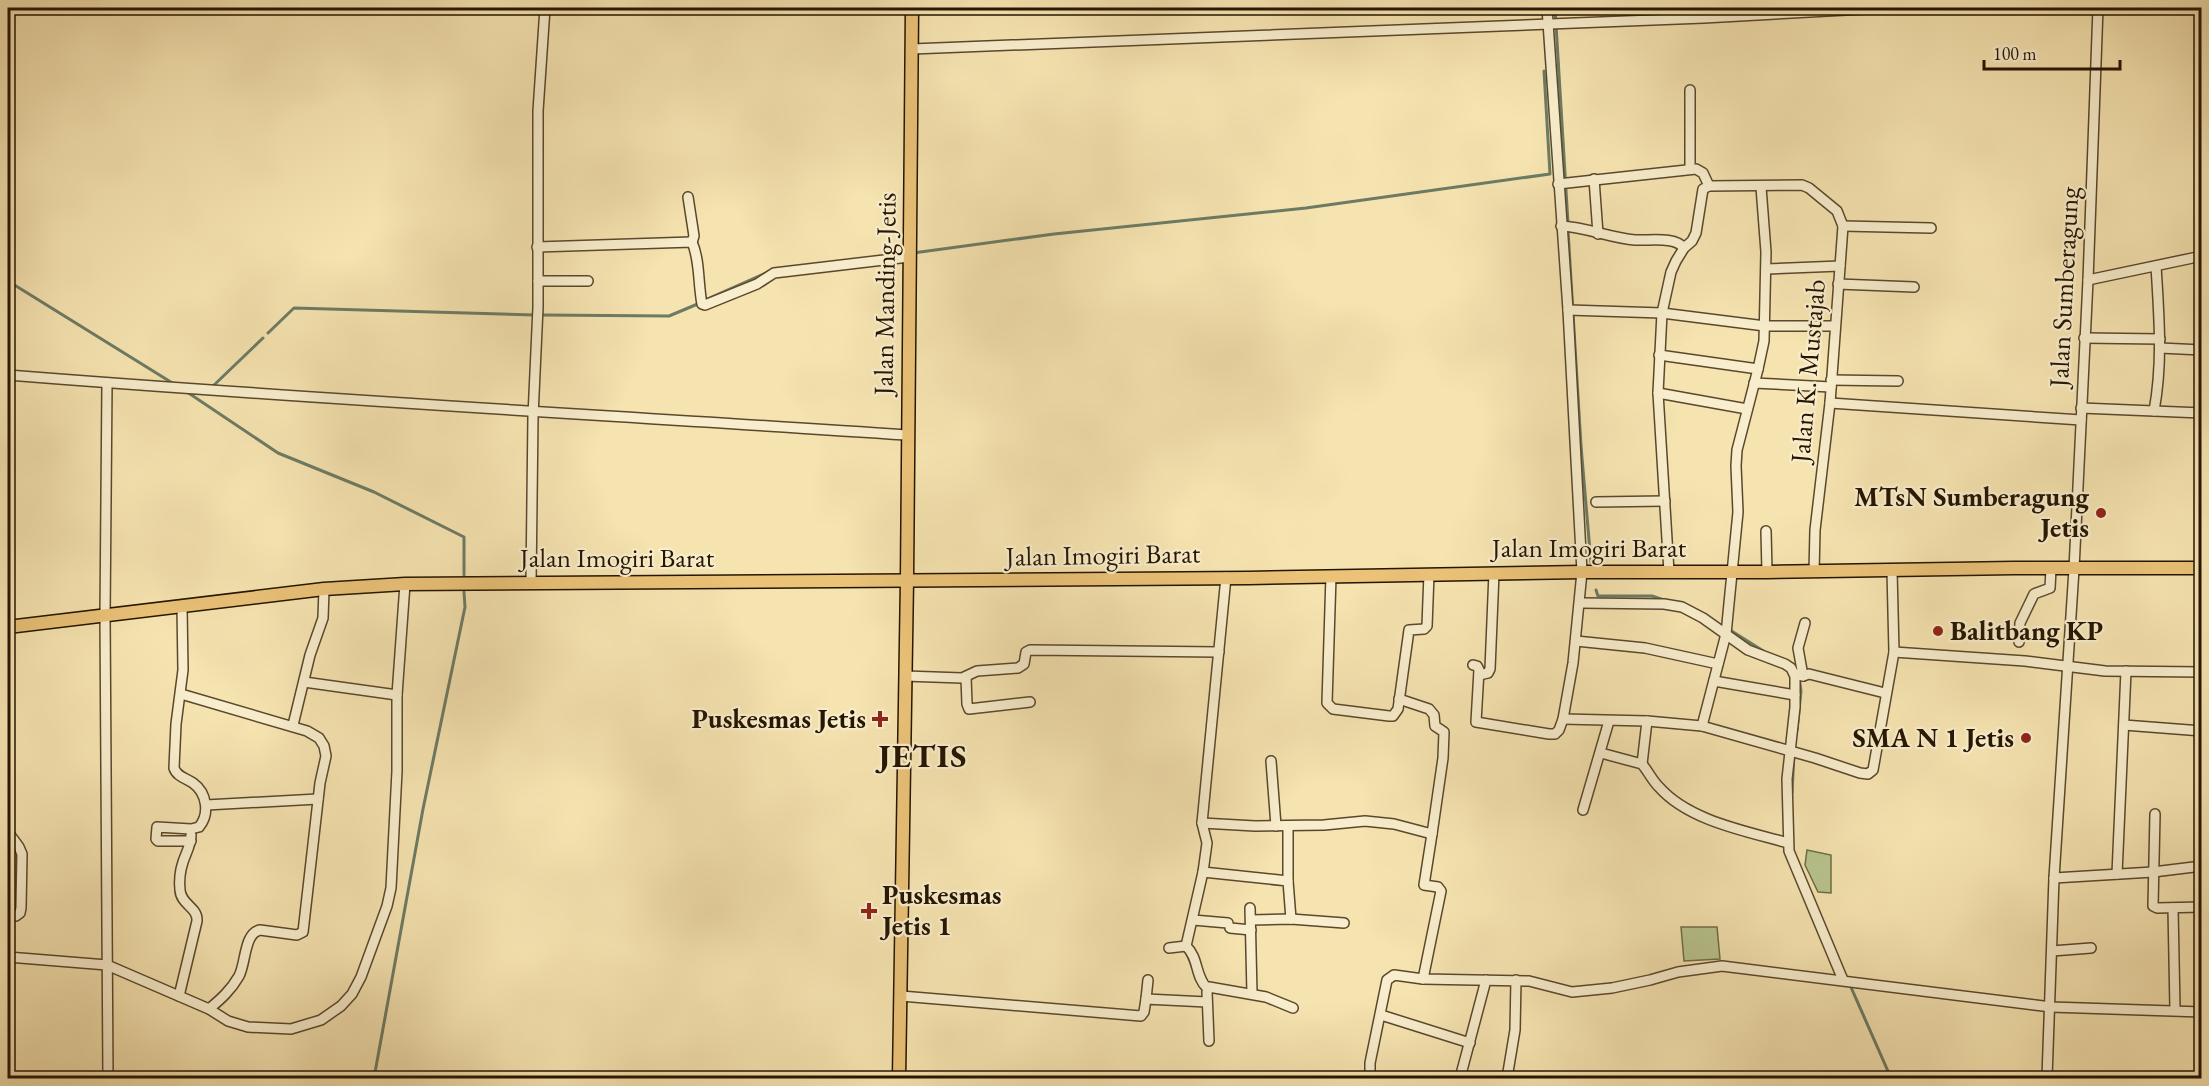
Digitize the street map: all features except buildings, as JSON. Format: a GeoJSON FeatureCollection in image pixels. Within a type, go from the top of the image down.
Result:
{"type":"FeatureCollection","features":[{"type":"Feature","properties":{"kind":"main road","name":"Jalan Manding-Jetis"},"geometry":{"type":"LineString","coordinates":[[899,1078],[907,580],[912,8]]}},
{"type":"Feature","properties":{"kind":"main road","name":"Jalan Imogiri Barat"},"geometry":{"type":"LineString","coordinates":[[8,627],[324,589],[405,584],[2202,568]]}},
{"type":"Feature","properties":{"kind":"street"},"geometry":{"type":"LineString","coordinates":[[531,583],[533,410],[538,281],[538,111],[545,8]]}},
{"type":"Feature","properties":{"kind":"street"},"geometry":{"type":"LineString","coordinates":[[1473,665],[1478,668],[1479,675],[1476,722],[1549,734],[1555,734],[1559,730],[1563,719],[1576,641],[1582,572],[1564,183],[1547,8]]}},
{"type":"Feature","properties":{"kind":"street"},"geometry":{"type":"LineString","coordinates":[[912,49],[1865,9],[1955,8]]}},
{"type":"Feature","properties":{"kind":"street","name":"Jalan Sumberagung"},"geometry":{"type":"LineString","coordinates":[[2047,1078],[2054,878],[2074,569],[2088,280],[2098,8]]}},
{"type":"Feature","properties":{"kind":"street"},"geometry":{"type":"LineString","coordinates":[[1690,90],[1690,169]]}},
{"type":"Feature","properties":{"kind":"street"},"geometry":{"type":"LineString","coordinates":[[1564,183],[1690,169],[1701,171],[1709,186]]}},
{"type":"Feature","properties":{"kind":"street"},"geometry":{"type":"LineString","coordinates":[[1594,179],[1598,234]]}},
{"type":"Feature","properties":{"kind":"street"},"geometry":{"type":"LineString","coordinates":[[1669,572],[1658,393],[1662,313],[1668,281],[1676,261],[1695,237],[1702,191],[1709,186],[1761,187],[1798,184],[1809,188],[1837,211],[1843,226],[1931,228]]}},
{"type":"Feature","properties":{"kind":"street"},"geometry":{"type":"LineString","coordinates":[[1702,726],[1727,629],[1738,512],[1737,458],[1758,369],[1765,326],[1765,215],[1761,187]]}},
{"type":"Feature","properties":{"kind":"street"},"geometry":{"type":"LineString","coordinates":[[688,197],[699,289],[702,304],[705,305],[757,284],[774,273],[910,255]]}},
{"type":"Feature","properties":{"kind":"street","name":"Jalan K. Mustajab"},"geometry":{"type":"LineString","coordinates":[[1814,572],[1815,530],[1830,403],[1843,226]]}},
{"type":"Feature","properties":{"kind":"street"},"geometry":{"type":"LineString","coordinates":[[1566,227],[1626,239],[1676,242],[1684,248]]}},
{"type":"Feature","properties":{"kind":"street"},"geometry":{"type":"LineString","coordinates":[[537,247],[692,242]]}},
{"type":"Feature","properties":{"kind":"street"},"geometry":{"type":"LineString","coordinates":[[2088,280],[2202,256]]}},
{"type":"Feature","properties":{"kind":"street"},"geometry":{"type":"LineString","coordinates":[[1766,269],[1840,266]]}},
{"type":"Feature","properties":{"kind":"street"},"geometry":{"type":"LineString","coordinates":[[2154,411],[2159,381],[2160,344],[2156,267]]}},
{"type":"Feature","properties":{"kind":"street"},"geometry":{"type":"LineString","coordinates":[[538,281],[588,281]]}},
{"type":"Feature","properties":{"kind":"street"},"geometry":{"type":"LineString","coordinates":[[1838,284],[1914,287]]}},
{"type":"Feature","properties":{"kind":"street"},"geometry":{"type":"LineString","coordinates":[[1570,310],[1662,313],[1765,326],[1834,326]]}},
{"type":"Feature","properties":{"kind":"street"},"geometry":{"type":"LineString","coordinates":[[2084,338],[2202,350]]}},
{"type":"Feature","properties":{"kind":"street"},"geometry":{"type":"LineString","coordinates":[[1659,355],[1758,369]]}},
{"type":"Feature","properties":{"kind":"street"},"geometry":{"type":"LineString","coordinates":[[8,375],[206,391],[907,435]]}},
{"type":"Feature","properties":{"kind":"street"},"geometry":{"type":"LineString","coordinates":[[1754,383],[1898,381]]}},
{"type":"Feature","properties":{"kind":"street"},"geometry":{"type":"LineString","coordinates":[[107,383],[105,616],[108,1078]]}},
{"type":"Feature","properties":{"kind":"street"},"geometry":{"type":"LineString","coordinates":[[1658,393],[1747,409]]}},
{"type":"Feature","properties":{"kind":"street"},"geometry":{"type":"LineString","coordinates":[[1830,403],[2081,420]]}},
{"type":"Feature","properties":{"kind":"street"},"geometry":{"type":"LineString","coordinates":[[2081,408],[2202,413]]}},
{"type":"Feature","properties":{"kind":"street"},"geometry":{"type":"LineString","coordinates":[[1596,502],[1665,501]]}},
{"type":"Feature","properties":{"kind":"street"},"geometry":{"type":"LineString","coordinates":[[1766,531],[1767,572]]}},
{"type":"Feature","properties":{"kind":"street"},"geometry":{"type":"LineString","coordinates":[[2019,642],[2020,623],[2034,594],[2050,588],[2051,569]]}},
{"type":"Feature","properties":{"kind":"street"},"geometry":{"type":"LineString","coordinates":[[1563,719],[1647,721],[1702,726],[1868,774],[1875,765],[1885,693],[1894,652],[1892,571]]}},
{"type":"Feature","properties":{"kind":"street"},"geometry":{"type":"LineString","coordinates":[[1479,675],[1488,673],[1490,669],[1494,573]]}},
{"type":"Feature","properties":{"kind":"street"},"geometry":{"type":"LineString","coordinates":[[1331,576],[1327,703],[1333,709],[1360,714],[1393,716],[1398,709],[1400,699],[1408,632],[1411,629],[1424,629],[1427,626],[1429,574]]}},
{"type":"Feature","properties":{"kind":"street"},"geometry":{"type":"LineString","coordinates":[[1209,1041],[1207,988],[1200,981],[1195,959],[1186,946],[1203,872],[1207,843],[1202,823],[1226,578]]}},
{"type":"Feature","properties":{"kind":"street"},"geometry":{"type":"LineString","coordinates":[[8,957],[107,965],[210,1009],[228,1021],[248,1026],[291,1029],[321,1020],[341,1006],[352,994],[361,977],[387,906],[391,888],[397,771],[397,695],[405,584]]}},
{"type":"Feature","properties":{"kind":"street"},"geometry":{"type":"LineString","coordinates":[[293,725],[310,655],[322,618],[324,589]]}},
{"type":"Feature","properties":{"kind":"street"},"geometry":{"type":"LineString","coordinates":[[1581,603],[1673,605],[1727,629],[1748,650],[1785,664],[1798,675],[1809,674],[1885,693]]}},
{"type":"Feature","properties":{"kind":"street"},"geometry":{"type":"LineString","coordinates":[[182,607],[183,670],[176,724],[174,768],[176,773],[198,787],[206,805],[203,822],[199,826],[191,829],[157,828],[156,839],[158,841],[191,841]]}},
{"type":"Feature","properties":{"kind":"street"},"geometry":{"type":"LineString","coordinates":[[1805,623],[1798,648],[1798,675],[1787,779],[1788,843],[1796,869],[1848,981]]}},
{"type":"Feature","properties":{"kind":"street"},"geometry":{"type":"LineString","coordinates":[[1576,641],[1645,648],[1718,664]]}},
{"type":"Feature","properties":{"kind":"street"},"geometry":{"type":"LineString","coordinates":[[905,676],[966,677],[977,671],[1022,667],[1026,652],[1030,650],[1219,652]]}},
{"type":"Feature","properties":{"kind":"street"},"geometry":{"type":"LineString","coordinates":[[1894,652],[2126,671],[2202,672]]}},
{"type":"Feature","properties":{"kind":"street"},"geometry":{"type":"LineString","coordinates":[[2117,874],[2126,671]]}},
{"type":"Feature","properties":{"kind":"street"},"geometry":{"type":"LineString","coordinates":[[966,677],[969,709],[1030,702]]}},
{"type":"Feature","properties":{"kind":"street"},"geometry":{"type":"LineString","coordinates":[[1714,681],[1795,695]]}},
{"type":"Feature","properties":{"kind":"street"},"geometry":{"type":"LineString","coordinates":[[304,682],[397,695]]}},
{"type":"Feature","properties":{"kind":"street"},"geometry":{"type":"LineString","coordinates":[[181,694],[293,725],[319,738],[326,756],[318,799],[303,932],[297,935],[255,931],[250,937],[240,974],[229,992],[210,1009]]}},
{"type":"Feature","properties":{"kind":"street"},"geometry":{"type":"LineString","coordinates":[[1400,699],[1429,709],[1434,716],[1435,726],[1444,732],[1443,758],[1424,885],[1438,887],[1441,891],[1423,979]]}},
{"type":"Feature","properties":{"kind":"street"},"geometry":{"type":"LineString","coordinates":[[1583,810],[1609,721]]}},
{"type":"Feature","properties":{"kind":"street"},"geometry":{"type":"LineString","coordinates":[[1642,764],[1647,721]]}},
{"type":"Feature","properties":{"kind":"street"},"geometry":{"type":"LineString","coordinates":[[2124,725],[2202,731]]}},
{"type":"Feature","properties":{"kind":"street"},"geometry":{"type":"LineString","coordinates":[[1601,753],[1642,764],[1659,788],[1677,802],[1713,822],[1788,843]]}},
{"type":"Feature","properties":{"kind":"street"},"geometry":{"type":"LineString","coordinates":[[1271,761],[1276,826]]}},
{"type":"Feature","properties":{"kind":"street"},"geometry":{"type":"LineString","coordinates":[[206,805],[318,799]]}},
{"type":"Feature","properties":{"kind":"street"},"geometry":{"type":"LineString","coordinates":[[2155,814],[2153,906],[2157,908],[2202,907]]}},
{"type":"Feature","properties":{"kind":"street"},"geometry":{"type":"LineString","coordinates":[[1202,823],[1288,826],[1365,821],[1394,824],[1432,834]]}},
{"type":"Feature","properties":{"kind":"street"},"geometry":{"type":"LineString","coordinates":[[1288,826],[1288,882],[1291,919]]}},
{"type":"Feature","properties":{"kind":"street"},"geometry":{"type":"LineString","coordinates":[[179,996],[197,921],[195,910],[186,903],[180,893],[182,865],[191,841],[191,829]]}},
{"type":"Feature","properties":{"kind":"street"},"geometry":{"type":"LineString","coordinates":[[8,832],[22,854],[20,913],[8,915]]}},
{"type":"Feature","properties":{"kind":"street"},"geometry":{"type":"LineString","coordinates":[[2054,878],[2153,872],[2202,866]]}},
{"type":"Feature","properties":{"kind":"street"},"geometry":{"type":"LineString","coordinates":[[1203,872],[1288,882]]}},
{"type":"Feature","properties":{"kind":"street"},"geometry":{"type":"LineString","coordinates":[[1250,908],[1252,994]]}},
{"type":"Feature","properties":{"kind":"street"},"geometry":{"type":"LineString","coordinates":[[2173,908],[2175,1010]]}},
{"type":"Feature","properties":{"kind":"street"},"geometry":{"type":"LineString","coordinates":[[1193,920],[1229,925],[1251,925],[1291,919],[1344,923]]}},
{"type":"Feature","properties":{"kind":"street"},"geometry":{"type":"LineString","coordinates":[[1169,948],[1186,946]]}},
{"type":"Feature","properties":{"kind":"street"},"geometry":{"type":"LineString","coordinates":[[2052,951],[2091,948]]}},
{"type":"Feature","properties":{"kind":"street"},"geometry":{"type":"LineString","coordinates":[[1370,1078],[1370,1063],[1387,980],[1394,975],[1423,979],[1529,981],[1572,992],[1595,991],[1678,972],[1722,966],[2051,1007],[2202,1012]]}},
{"type":"Feature","properties":{"kind":"street"},"geometry":{"type":"LineString","coordinates":[[901,996],[1139,1016],[1144,1012],[1148,980]]}},
{"type":"Feature","properties":{"kind":"street"},"geometry":{"type":"LineString","coordinates":[[1460,1078],[1486,980]]}},
{"type":"Feature","properties":{"kind":"street"},"geometry":{"type":"LineString","coordinates":[[1507,1078],[1515,1030],[1516,980]]}},
{"type":"Feature","properties":{"kind":"street"},"geometry":{"type":"LineString","coordinates":[[1207,988],[1252,994],[1293,1008]]}},
{"type":"Feature","properties":{"kind":"street"},"geometry":{"type":"LineString","coordinates":[[1146,999],[1207,1002]]}},
{"type":"Feature","properties":{"kind":"street"},"geometry":{"type":"LineString","coordinates":[[1381,1015],[1470,1043]]}},
{"type":"Feature","properties":{"kind":"green space"},"geometry":{"type":"Polygon","coordinates":[[[1807,850],[1831,855],[1831,893],[1818,892],[1805,865],[1807,850]]]}},
{"type":"Feature","properties":{"kind":"green space"},"geometry":{"type":"Polygon","coordinates":[[[1681,927],[1717,927],[1720,959],[1684,961],[1681,927]]]}},
{"type":"Feature","properties":{"kind":"waterway"},"geometry":{"type":"LineString","coordinates":[[1555,8],[1568,223]]}},
{"type":"Feature","properties":{"kind":"waterway"},"geometry":{"type":"LineString","coordinates":[[913,253],[1054,234],[1306,208],[1550,174],[1544,71]]}},
{"type":"Feature","properties":{"kind":"waterway"},"geometry":{"type":"LineString","coordinates":[[1568,230],[1581,446],[1591,563]]}},
{"type":"Feature","properties":{"kind":"waterway"},"geometry":{"type":"LineString","coordinates":[[705,300],[773,270]]}},
{"type":"Feature","properties":{"kind":"waterway"},"geometry":{"type":"LineString","coordinates":[[8,281],[174,384]]}},
{"type":"Feature","properties":{"kind":"waterway"},"geometry":{"type":"LineString","coordinates":[[542,315],[669,316],[700,303]]}},
{"type":"Feature","properties":{"kind":"waterway"},"geometry":{"type":"LineString","coordinates":[[268,333],[294,308],[535,315]]}},
{"type":"Feature","properties":{"kind":"waterway"},"geometry":{"type":"LineString","coordinates":[[213,386],[263,338]]}},
{"type":"Feature","properties":{"kind":"waterway"},"geometry":{"type":"LineString","coordinates":[[187,392],[278,453],[374,492],[464,537],[464,575]]}},
{"type":"Feature","properties":{"kind":"waterway"},"geometry":{"type":"LineString","coordinates":[[1596,590],[1598,596],[1652,596],[1664,600]]}},
{"type":"Feature","properties":{"kind":"waterway"},"geometry":{"type":"LineString","coordinates":[[374,1078],[423,809],[465,607],[464,592]]}},
{"type":"Feature","properties":{"kind":"waterway"},"geometry":{"type":"LineString","coordinates":[[1730,630],[1765,652]]}},
{"type":"Feature","properties":{"kind":"waterway"},"geometry":{"type":"LineString","coordinates":[[1797,730],[1801,691],[1799,677]]}},
{"type":"Feature","properties":{"kind":"waterway"},"geometry":{"type":"LineString","coordinates":[[1792,793],[1794,754]]}},
{"type":"Feature","properties":{"kind":"waterway"},"geometry":{"type":"LineString","coordinates":[[1850,985],[1891,1078]]}},
{"type":"Feature","properties":{"kind":"place","name":"MTsN Sumberagung Jetis"},"geometry":{"type":"Point","coordinates":[2101,513]}},
{"type":"Feature","properties":{"kind":"place","name":"Balitbang KP"},"geometry":{"type":"Point","coordinates":[1938,631]}},
{"type":"Feature","properties":{"kind":"place","name":"Puskesmas Jetis"},"geometry":{"type":"Point","coordinates":[880,719]}},
{"type":"Feature","properties":{"kind":"place","name":"SMA N 1 Jetis"},"geometry":{"type":"Point","coordinates":[2026,738]}},
{"type":"Feature","properties":{"kind":"place","name":"Puskesmas Jetis 1"},"geometry":{"type":"Point","coordinates":[869,911]}},
{"type":"Feature","properties":{"kind":"district","name":"JETIS"},"geometry":{"type":"Point","coordinates":[923,755]}}]}
